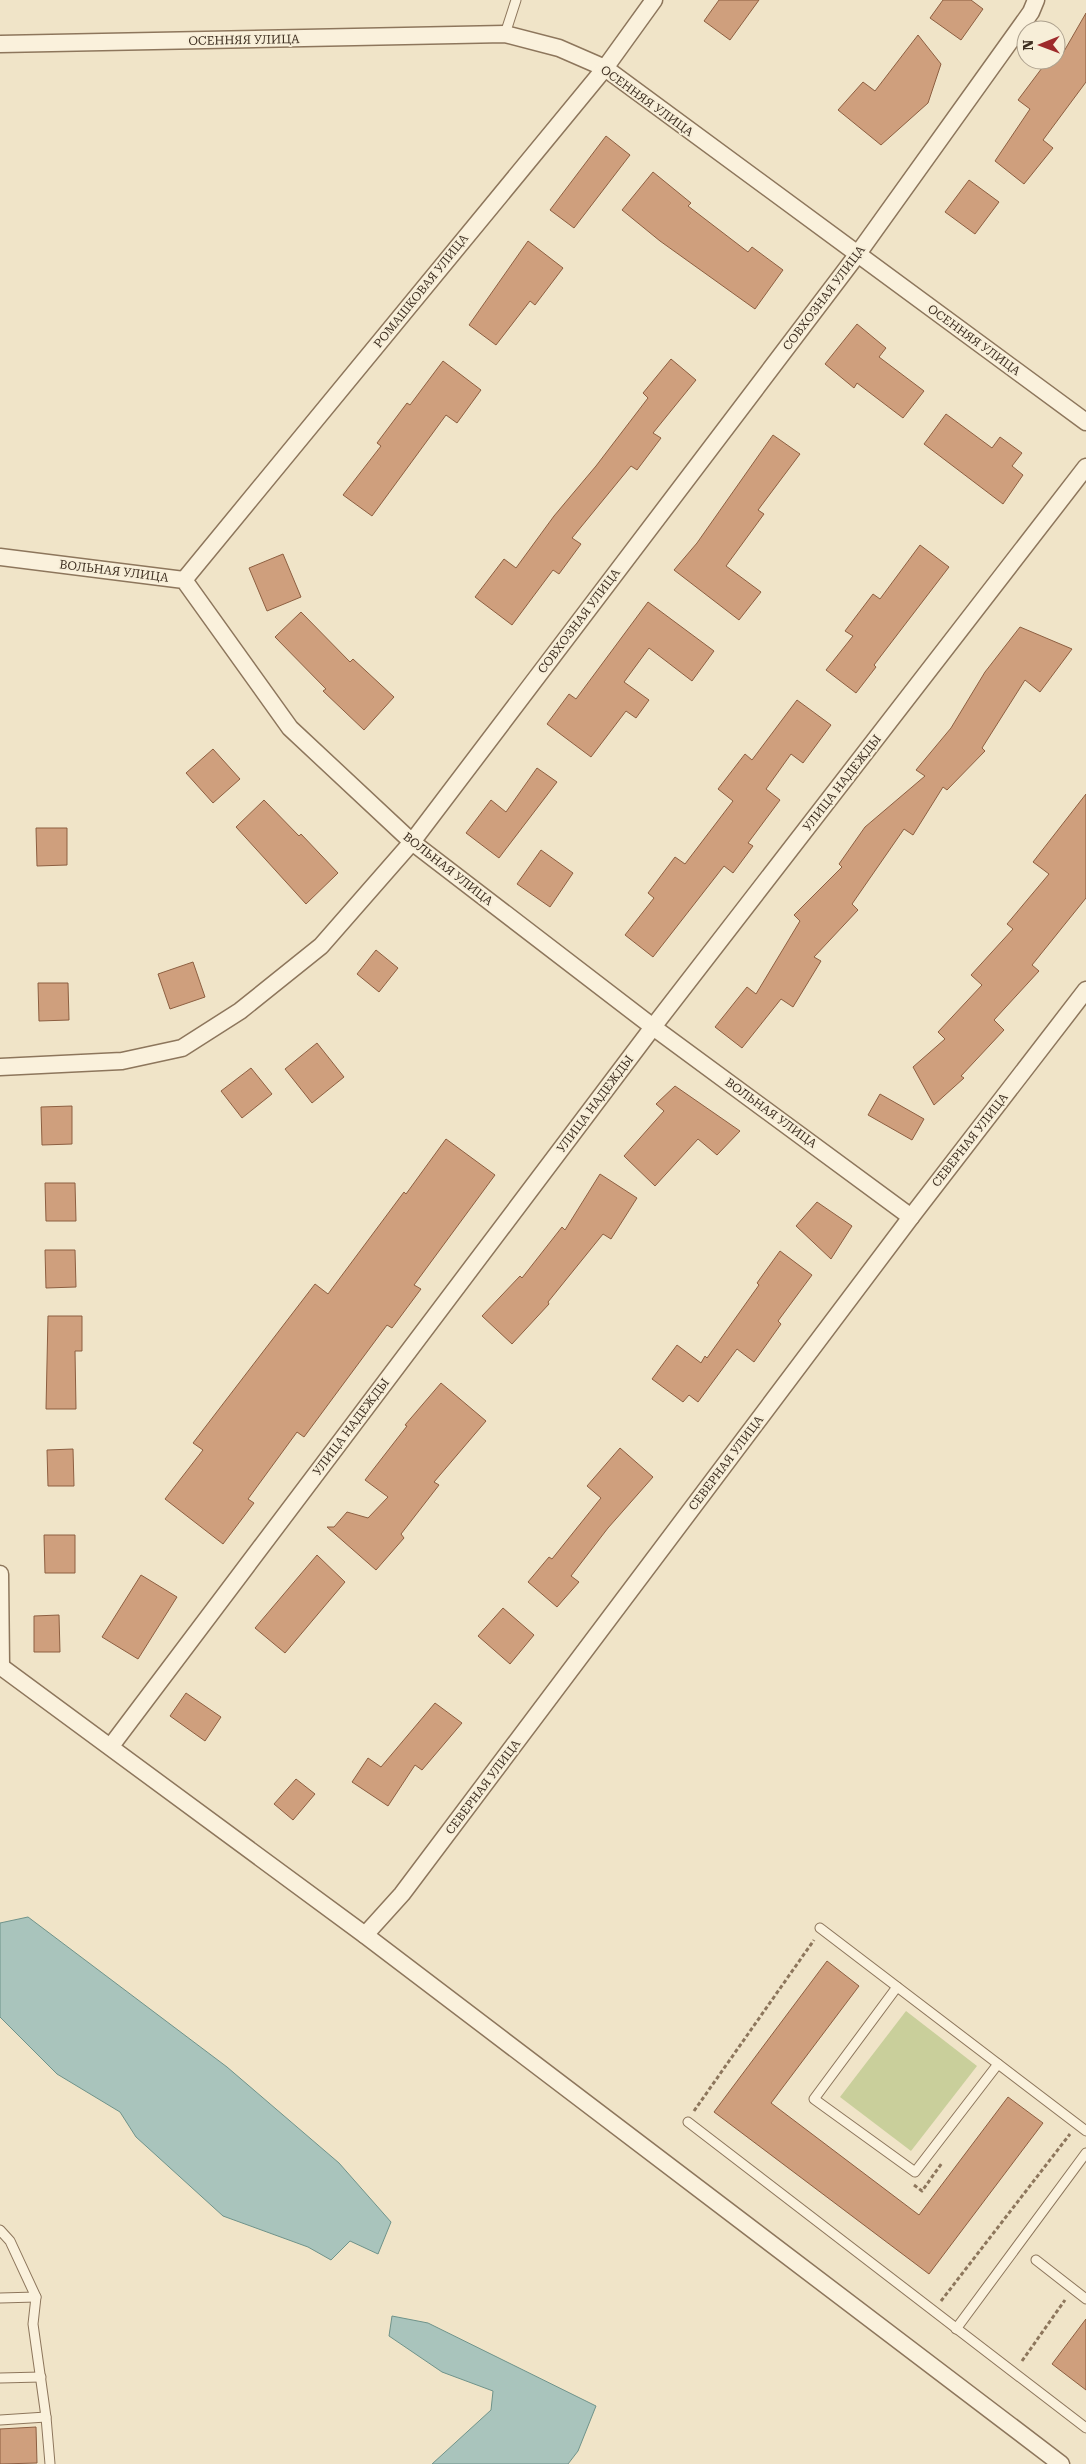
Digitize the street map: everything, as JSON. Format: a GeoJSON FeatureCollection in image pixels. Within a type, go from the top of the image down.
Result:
{"type":"FeatureCollection","features":[{"type":"Feature","properties":{"kind":"street","name":"РОМАШКОВАЯ УЛИЦА"},"geometry":{"type":"LineString","coordinates":[[184,580],[604,68],[654,0]]}},
{"type":"Feature","properties":{"kind":"street","name":"СОВХОЗНАЯ УЛИЦА"},"geometry":{"type":"LineString","coordinates":[[0,1067],[122,1061],[182,1048],[240,1011],[321,946],[412,842],[858,255],[1031,12],[1036,0]]}},
{"type":"Feature","properties":{"kind":"street","name":"ОСЕННЯЯ УЛИЦА"},"geometry":{"type":"LineString","coordinates":[[0,44],[505,34],[558,48],[604,68],[1086,422]]}},
{"type":"Feature","properties":{"kind":"street","name":"УЛИЦА НАДЕЖДЫ"},"geometry":{"type":"LineString","coordinates":[[111,1746],[653,1027],[1086,467]]}},
{"type":"Feature","properties":{"kind":"street","name":"ВОЛЬНАЯ УЛИЦА"},"geometry":{"type":"LineString","coordinates":[[0,557],[184,580],[290,728],[412,842],[653,1027],[911,1217]]}},
{"type":"Feature","properties":{"kind":"street","name":"СЕВЕРНАЯ УЛИЦА"},"geometry":{"type":"LineString","coordinates":[[365,1935],[402,1894],[911,1217],[1086,990]]}},
{"type":"Feature","properties":{"kind":"street"},"geometry":{"type":"LineString","coordinates":[[0,1574],[0,1666],[365,1935],[1062,2464]]}},
{"type":"Feature","properties":{"kind":"lane"},"geometry":{"type":"LineString","coordinates":[[505,34],[516,0]]}},
{"type":"Feature","properties":{"kind":"lane"},"geometry":{"type":"LineString","coordinates":[[820,1928],[1086,2131]]}},
{"type":"Feature","properties":{"kind":"lane"},"geometry":{"type":"LineString","coordinates":[[897,1987],[814,2098],[916,2172],[998,2064]]}},
{"type":"Feature","properties":{"kind":"lane"},"geometry":{"type":"LineString","coordinates":[[688,2122],[1086,2428]]}},
{"type":"Feature","properties":{"kind":"lane"},"geometry":{"type":"LineString","coordinates":[[956,2329],[1086,2153]]}},
{"type":"Feature","properties":{"kind":"lane"},"geometry":{"type":"LineString","coordinates":[[0,2230],[10,2241],[36,2297],[33,2324],[46,2417],[50,2464]]}},
{"type":"Feature","properties":{"kind":"lane"},"geometry":{"type":"LineString","coordinates":[[0,2242],[10,2241]]}},
{"type":"Feature","properties":{"kind":"lane"},"geometry":{"type":"LineString","coordinates":[[1036,2260],[1086,2298]]}},
{"type":"Feature","properties":{"kind":"lane"},"geometry":{"type":"LineString","coordinates":[[0,2298],[36,2297]]}},
{"type":"Feature","properties":{"kind":"lane"},"geometry":{"type":"LineString","coordinates":[[0,2378],[41,2378]]}},
{"type":"Feature","properties":{"kind":"lane"},"geometry":{"type":"LineString","coordinates":[[0,2420],[46,2417]]}},
{"type":"Feature","properties":{"kind":"path"},"geometry":{"type":"LineString","coordinates":[[1028,2366],[1020,2360],[1067,2297],[1073,2302]]}},
{"type":"Feature","properties":{"kind":"green space"},"geometry":{"type":"Polygon","coordinates":[[[906,2011],[977,2066],[911,2151],[840,2097],[906,2011]]]}},
{"type":"Feature","properties":{"kind":"water"},"geometry":{"type":"Polygon","coordinates":[[[28,1917],[227,2067],[339,2163],[391,2222],[378,2254],[350,2241],[331,2260],[308,2247],[223,2216],[136,2137],[120,2112],[57,2074],[0,2017],[0,1923],[28,1917]]]}},
{"type":"Feature","properties":{"kind":"water"},"geometry":{"type":"Polygon","coordinates":[[[392,2316],[428,2323],[596,2406],[578,2451],[568,2464],[432,2464],[491,2410],[493,2391],[442,2372],[389,2336],[392,2316]]]}},
{"type":"Feature","properties":{"kind":"building"},"geometry":{"type":"Polygon","coordinates":[[[719,0],[759,0],[730,40],[704,21],[719,0]]]}},
{"type":"Feature","properties":{"kind":"building"},"geometry":{"type":"Polygon","coordinates":[[[943,0],[971,0],[983,9],[961,40],[930,18],[943,0]]]}},
{"type":"Feature","properties":{"kind":"building"},"geometry":{"type":"Polygon","coordinates":[[[1086,13],[1086,82],[1043,140],[1053,148],[1024,184],[995,161],[1030,109],[1018,100],[1040,70],[1066,70],[1066,48],[1086,13]]]}},
{"type":"Feature","properties":{"kind":"building"},"geometry":{"type":"Polygon","coordinates":[[[918,35],[941,64],[928,103],[881,145],[838,110],[863,82],[875,91],[918,35]]]}},
{"type":"Feature","properties":{"kind":"building"},"geometry":{"type":"Polygon","coordinates":[[[606,136],[630,155],[574,228],[550,210],[606,136]]]}},
{"type":"Feature","properties":{"kind":"building"},"geometry":{"type":"Polygon","coordinates":[[[653,172],[691,203],[688,206],[748,252],[752,247],[783,270],[755,309],[660,241],[622,210],[653,172]]]}},
{"type":"Feature","properties":{"kind":"building"},"geometry":{"type":"Polygon","coordinates":[[[969,180],[999,202],[975,234],[945,212],[969,180]]]}},
{"type":"Feature","properties":{"kind":"building"},"geometry":{"type":"Polygon","coordinates":[[[528,241],[563,268],[535,305],[530,301],[496,345],[469,325],[528,241]]]}},
{"type":"Feature","properties":{"kind":"building"},"geometry":{"type":"Polygon","coordinates":[[[857,324],[886,348],[879,357],[924,391],[903,418],[857,383],[854,388],[825,364],[857,324]]]}},
{"type":"Feature","properties":{"kind":"building"},"geometry":{"type":"Polygon","coordinates":[[[671,359],[696,380],[653,433],[661,438],[637,470],[631,466],[572,538],[581,544],[559,574],[553,570],[512,625],[475,597],[504,559],[516,568],[554,516],[596,466],[648,398],[643,393],[671,359]]]}},
{"type":"Feature","properties":{"kind":"building"},"geometry":{"type":"Polygon","coordinates":[[[443,361],[481,390],[457,423],[446,415],[372,516],[343,495],[381,446],[377,443],[407,403],[410,405],[443,361]]]}},
{"type":"Feature","properties":{"kind":"building"},"geometry":{"type":"Polygon","coordinates":[[[946,414],[992,448],[1000,437],[1022,453],[1012,466],[1023,475],[1003,504],[924,444],[946,414]]]}},
{"type":"Feature","properties":{"kind":"building"},"geometry":{"type":"Polygon","coordinates":[[[773,435],[800,454],[758,510],[764,514],[726,566],[761,592],[739,620],[674,570],[697,543],[773,435]]]}},
{"type":"Feature","properties":{"kind":"building"},"geometry":{"type":"Polygon","coordinates":[[[920,545],[949,567],[874,665],[876,667],[856,693],[826,670],[853,636],[845,631],[873,594],[880,599],[920,545]]]}},
{"type":"Feature","properties":{"kind":"building"},"geometry":{"type":"Polygon","coordinates":[[[283,554],[301,597],[267,611],[249,568],[283,554]]]}},
{"type":"Feature","properties":{"kind":"building"},"geometry":{"type":"Polygon","coordinates":[[[648,602],[714,651],[692,681],[649,648],[624,682],[649,700],[636,718],[626,711],[591,757],[547,724],[569,694],[576,699],[648,602]]]}},
{"type":"Feature","properties":{"kind":"building"},"geometry":{"type":"Polygon","coordinates":[[[301,612],[350,662],[353,659],[394,697],[364,730],[323,691],[326,689],[275,637],[301,612]]]}},
{"type":"Feature","properties":{"kind":"building"},"geometry":{"type":"Polygon","coordinates":[[[1020,627],[1072,649],[1040,692],[1025,680],[982,748],[985,751],[947,790],[943,787],[913,835],[904,829],[852,904],[858,910],[814,957],[821,961],[793,1007],[781,999],[742,1048],[715,1027],[747,987],[756,994],[800,921],[794,915],[842,867],[839,864],[865,827],[925,776],[916,770],[951,728],[985,672],[1020,627]]]}},
{"type":"Feature","properties":{"kind":"building"},"geometry":{"type":"Polygon","coordinates":[[[797,700],[831,725],[803,763],[791,754],[766,789],[780,800],[748,843],[753,846],[733,873],[724,866],[653,957],[625,935],[654,898],[648,893],[675,857],[685,864],[733,801],[718,789],[745,754],[752,760],[797,700]]]}},
{"type":"Feature","properties":{"kind":"building"},"geometry":{"type":"Polygon","coordinates":[[[213,749],[240,779],[213,803],[186,773],[213,749]]]}},
{"type":"Feature","properties":{"kind":"building"},"geometry":{"type":"Polygon","coordinates":[[[537,768],[557,782],[499,858],[466,833],[491,800],[506,812],[537,768]]]}},
{"type":"Feature","properties":{"kind":"building"},"geometry":{"type":"Polygon","coordinates":[[[1086,794],[1086,898],[1032,965],[1039,971],[994,1020],[1004,1030],[961,1076],[964,1078],[934,1105],[913,1067],[945,1039],[938,1032],[982,985],[971,975],[1013,929],[1007,924],[1049,874],[1033,862],[1086,794]]]}},
{"type":"Feature","properties":{"kind":"building"},"geometry":{"type":"Polygon","coordinates":[[[264,800],[299,836],[301,834],[338,873],[306,904],[236,827],[264,800]]]}},
{"type":"Feature","properties":{"kind":"building"},"geometry":{"type":"Polygon","coordinates":[[[36,828],[67,828],[67,865],[37,866],[36,828]]]}},
{"type":"Feature","properties":{"kind":"building"},"geometry":{"type":"Polygon","coordinates":[[[541,850],[573,873],[550,907],[517,884],[541,850]]]}},
{"type":"Feature","properties":{"kind":"building"},"geometry":{"type":"Polygon","coordinates":[[[376,950],[398,968],[379,992],[357,974],[376,950]]]}},
{"type":"Feature","properties":{"kind":"building"},"geometry":{"type":"Polygon","coordinates":[[[193,962],[205,997],[170,1009],[158,974],[193,962]]]}},
{"type":"Feature","properties":{"kind":"building"},"geometry":{"type":"Polygon","coordinates":[[[38,983],[68,983],[69,1020],[39,1021],[38,983]]]}},
{"type":"Feature","properties":{"kind":"building"},"geometry":{"type":"Polygon","coordinates":[[[317,1043],[344,1077],[312,1103],[285,1069],[317,1043]]]}},
{"type":"Feature","properties":{"kind":"building"},"geometry":{"type":"Polygon","coordinates":[[[251,1068],[272,1094],[242,1118],[221,1091],[251,1068]]]}},
{"type":"Feature","properties":{"kind":"building"},"geometry":{"type":"Polygon","coordinates":[[[675,1086],[740,1131],[717,1155],[698,1139],[655,1186],[624,1156],[664,1111],[656,1104],[675,1086]]]}},
{"type":"Feature","properties":{"kind":"building"},"geometry":{"type":"Polygon","coordinates":[[[880,1094],[924,1119],[912,1140],[868,1115],[880,1094]]]}},
{"type":"Feature","properties":{"kind":"building"},"geometry":{"type":"Polygon","coordinates":[[[72,1106],[72,1144],[42,1145],[41,1107],[72,1106]]]}},
{"type":"Feature","properties":{"kind":"building"},"geometry":{"type":"Polygon","coordinates":[[[446,1139],[495,1175],[414,1285],[421,1289],[392,1328],[387,1325],[304,1437],[297,1432],[248,1499],[254,1503],[223,1544],[165,1499],[203,1450],[193,1443],[315,1284],[328,1294],[446,1139]]]}},
{"type":"Feature","properties":{"kind":"building"},"geometry":{"type":"Polygon","coordinates":[[[600,1174],[637,1198],[611,1239],[603,1234],[548,1302],[549,1304],[512,1344],[482,1316],[520,1276],[522,1278],[562,1227],[565,1230],[600,1174]]]}},
{"type":"Feature","properties":{"kind":"building"},"geometry":{"type":"Polygon","coordinates":[[[45,1183],[75,1183],[76,1221],[46,1221],[45,1183]]]}},
{"type":"Feature","properties":{"kind":"building"},"geometry":{"type":"Polygon","coordinates":[[[817,1202],[852,1226],[831,1259],[796,1226],[817,1202]]]}},
{"type":"Feature","properties":{"kind":"building"},"geometry":{"type":"Polygon","coordinates":[[[45,1250],[75,1250],[76,1287],[46,1288],[45,1250]]]}},
{"type":"Feature","properties":{"kind":"building"},"geometry":{"type":"Polygon","coordinates":[[[780,1251],[812,1275],[778,1321],[781,1324],[754,1362],[737,1349],[698,1402],[689,1395],[683,1402],[652,1379],[677,1345],[701,1363],[705,1356],[707,1358],[759,1285],[757,1283],[780,1251]]]}},
{"type":"Feature","properties":{"kind":"building"},"geometry":{"type":"Polygon","coordinates":[[[48,1316],[82,1316],[82,1351],[75,1351],[76,1409],[46,1409],[48,1316]]]}},
{"type":"Feature","properties":{"kind":"building"},"geometry":{"type":"Polygon","coordinates":[[[441,1383],[486,1421],[434,1482],[439,1485],[401,1534],[404,1538],[376,1570],[327,1527],[334,1527],[347,1512],[368,1518],[388,1497],[365,1480],[407,1426],[405,1425],[441,1383]]]}},
{"type":"Feature","properties":{"kind":"building"},"geometry":{"type":"Polygon","coordinates":[[[620,1448],[653,1477],[608,1528],[571,1576],[579,1582],[557,1607],[528,1582],[549,1557],[552,1559],[601,1498],[587,1486],[620,1448]]]}},
{"type":"Feature","properties":{"kind":"building"},"geometry":{"type":"Polygon","coordinates":[[[73,1449],[74,1486],[48,1486],[47,1450],[73,1449]]]}},
{"type":"Feature","properties":{"kind":"building"},"geometry":{"type":"Polygon","coordinates":[[[44,1535],[75,1535],[75,1573],[45,1573],[44,1535]]]}},
{"type":"Feature","properties":{"kind":"building"},"geometry":{"type":"Polygon","coordinates":[[[317,1555],[345,1582],[285,1653],[255,1628],[317,1555]]]}},
{"type":"Feature","properties":{"kind":"building"},"geometry":{"type":"Polygon","coordinates":[[[141,1575],[177,1597],[138,1659],[102,1637],[141,1575]]]}},
{"type":"Feature","properties":{"kind":"building"},"geometry":{"type":"Polygon","coordinates":[[[503,1608],[534,1635],[510,1664],[478,1636],[503,1608]]]}},
{"type":"Feature","properties":{"kind":"building"},"geometry":{"type":"Polygon","coordinates":[[[59,1615],[60,1652],[34,1652],[34,1616],[59,1615]]]}},
{"type":"Feature","properties":{"kind":"building"},"geometry":{"type":"Polygon","coordinates":[[[186,1693],[221,1717],[205,1741],[170,1716],[186,1693]]]}},
{"type":"Feature","properties":{"kind":"building"},"geometry":{"type":"Polygon","coordinates":[[[435,1703],[462,1723],[422,1770],[415,1765],[388,1806],[352,1782],[368,1758],[381,1767],[435,1703]]]}},
{"type":"Feature","properties":{"kind":"building"},"geometry":{"type":"Polygon","coordinates":[[[296,1779],[315,1794],[293,1820],[274,1804],[296,1779]]]}},
{"type":"Feature","properties":{"kind":"building"},"geometry":{"type":"Polygon","coordinates":[[[827,1961],[859,1986],[771,2103],[919,2215],[1008,2097],[1043,2123],[929,2274],[714,2112],[827,1961]]]}},
{"type":"Feature","properties":{"kind":"building"},"geometry":{"type":"Polygon","coordinates":[[[1086,2319],[1086,2390],[1052,2364],[1086,2319]]]}},
{"type":"Feature","properties":{"kind":"building"},"geometry":{"type":"Polygon","coordinates":[[[36,2427],[37,2463],[0,2464],[0,2429],[36,2427]]]}}]}
